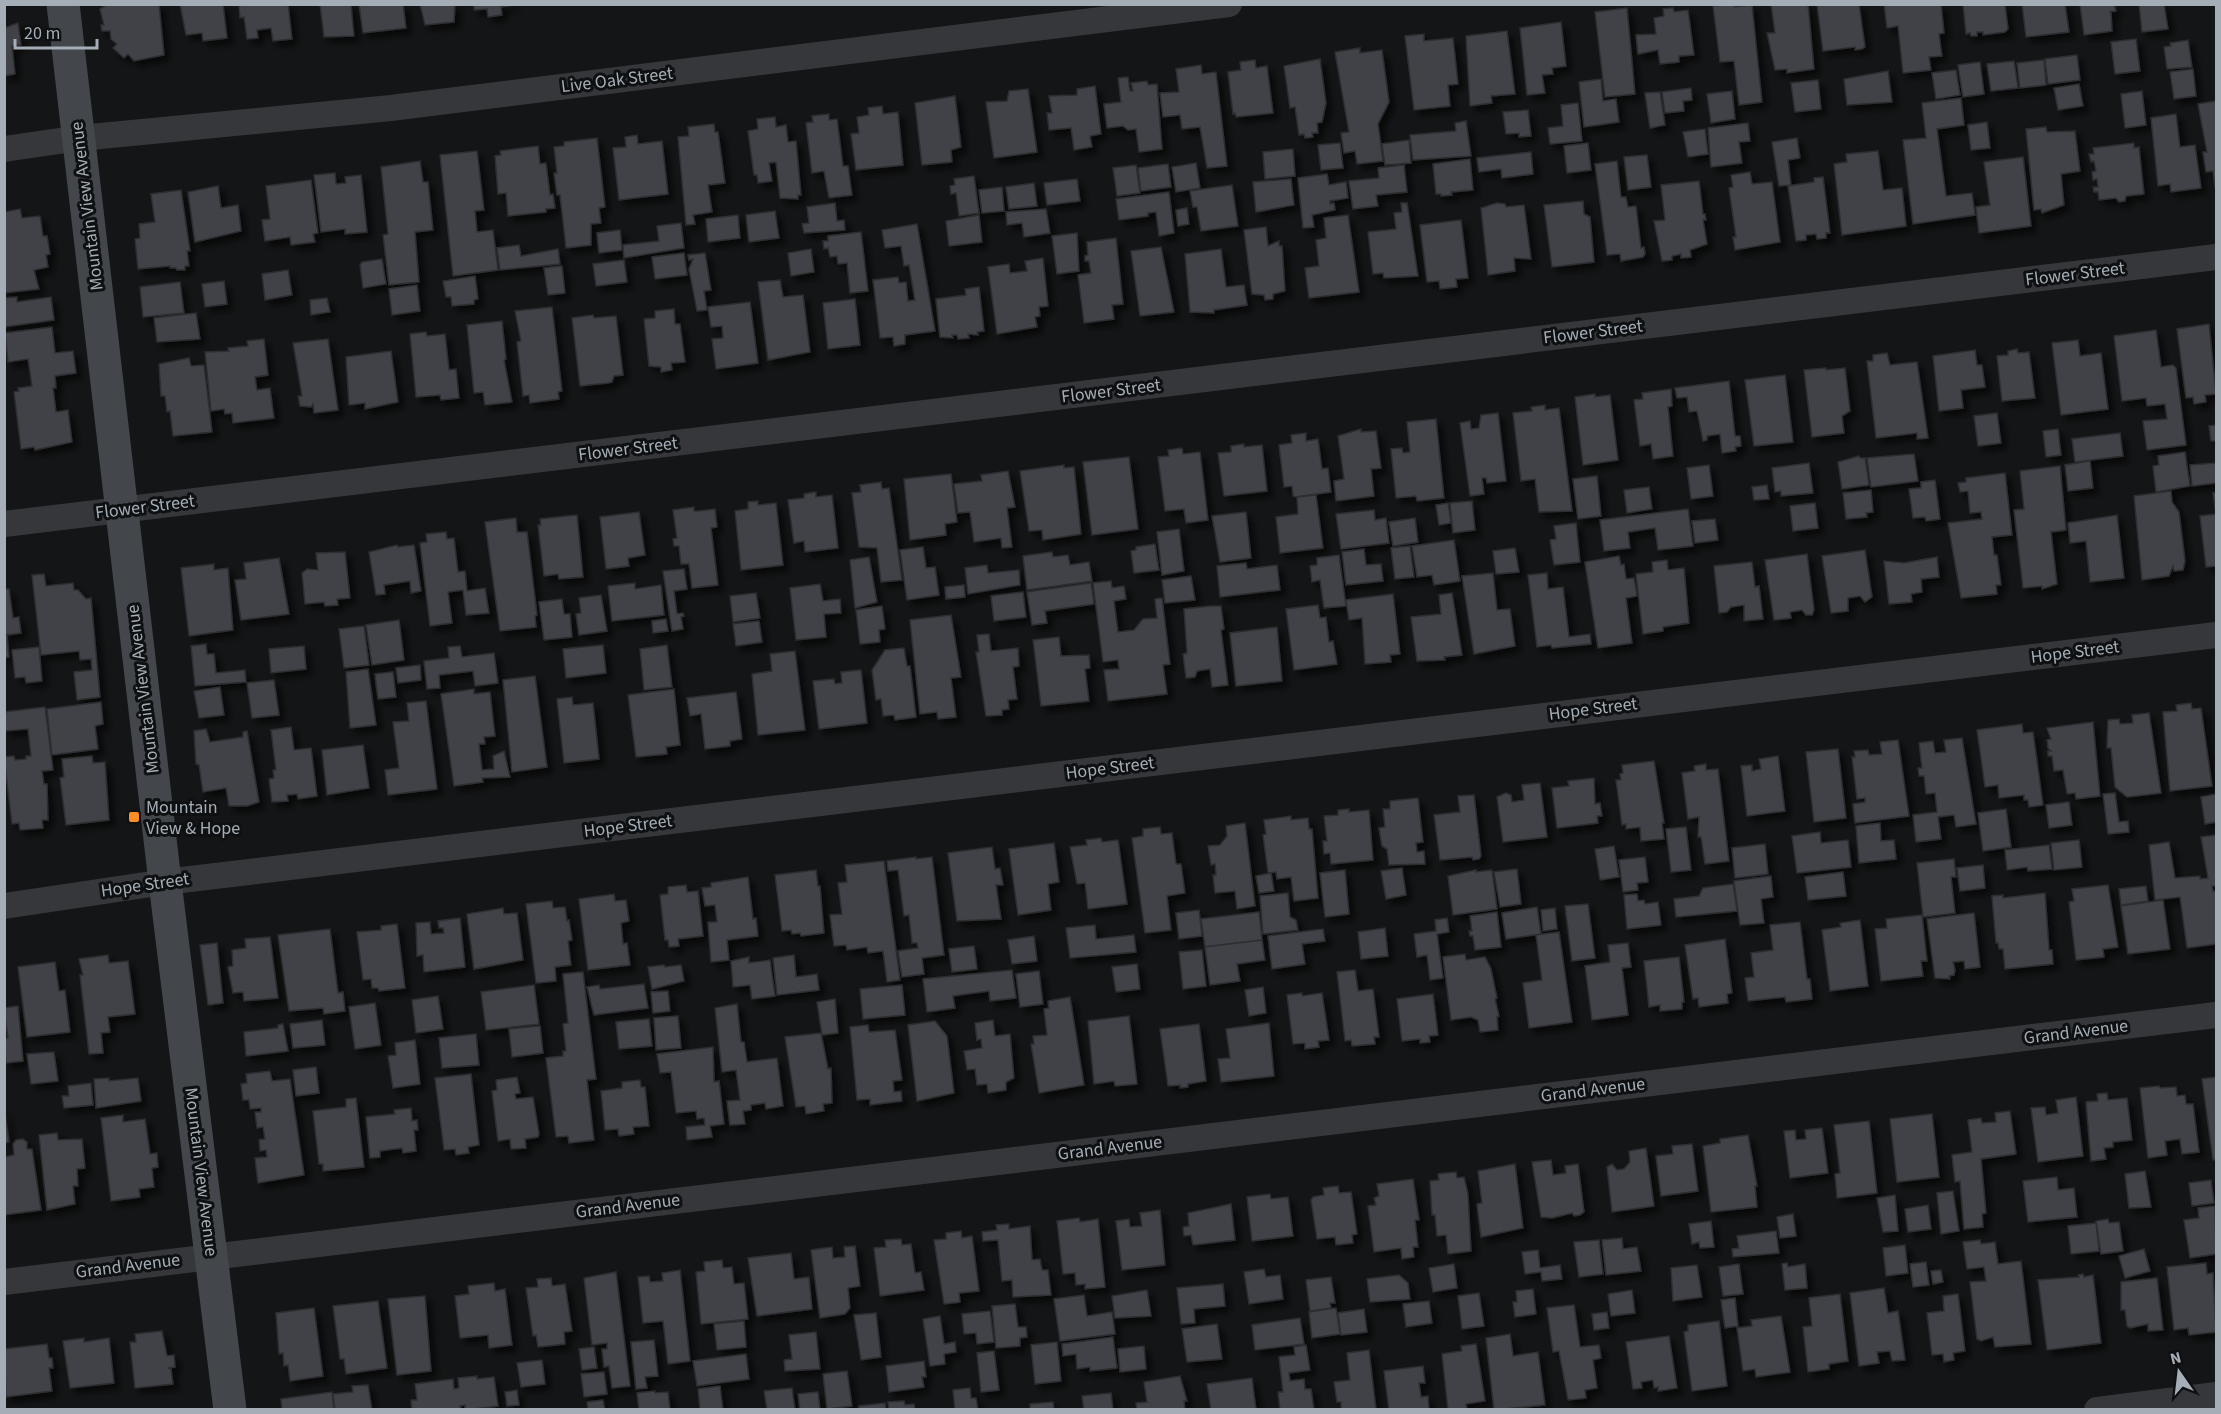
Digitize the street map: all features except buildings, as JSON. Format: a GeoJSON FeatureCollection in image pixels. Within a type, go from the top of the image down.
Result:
{"type":"FeatureCollection","features":[{"type":"Feature","properties":{"kind":"street","name":"Mountain View Avenue"},"geometry":{"type":"LineString","coordinates":[[63,4],[165,882],[230,1410]]}},
{"type":"Feature","properties":{"kind":"street","name":"Live Oak Street"},"geometry":{"type":"LineString","coordinates":[[4,149],[80,138],[391,108],[1229,4]]}},
{"type":"Feature","properties":{"kind":"street","name":"Flower Street"},"geometry":{"type":"LineString","coordinates":[[4,524],[2217,257]]}},
{"type":"Feature","properties":{"kind":"street","name":"Hope Street"},"geometry":{"type":"LineString","coordinates":[[4,906],[165,882],[2217,635]]}},
{"type":"Feature","properties":{"kind":"street","name":"Grand Avenue"},"geometry":{"type":"LineString","coordinates":[[4,1282],[2217,1015]]}},
{"type":"Feature","properties":{"kind":"street"},"geometry":{"type":"LineString","coordinates":[[2097,1410],[2217,1395]]}},
{"type":"Feature","properties":{"kind":"place","name":"Mountain View & Hope"},"geometry":{"type":"Point","coordinates":[134,817]}}]}
